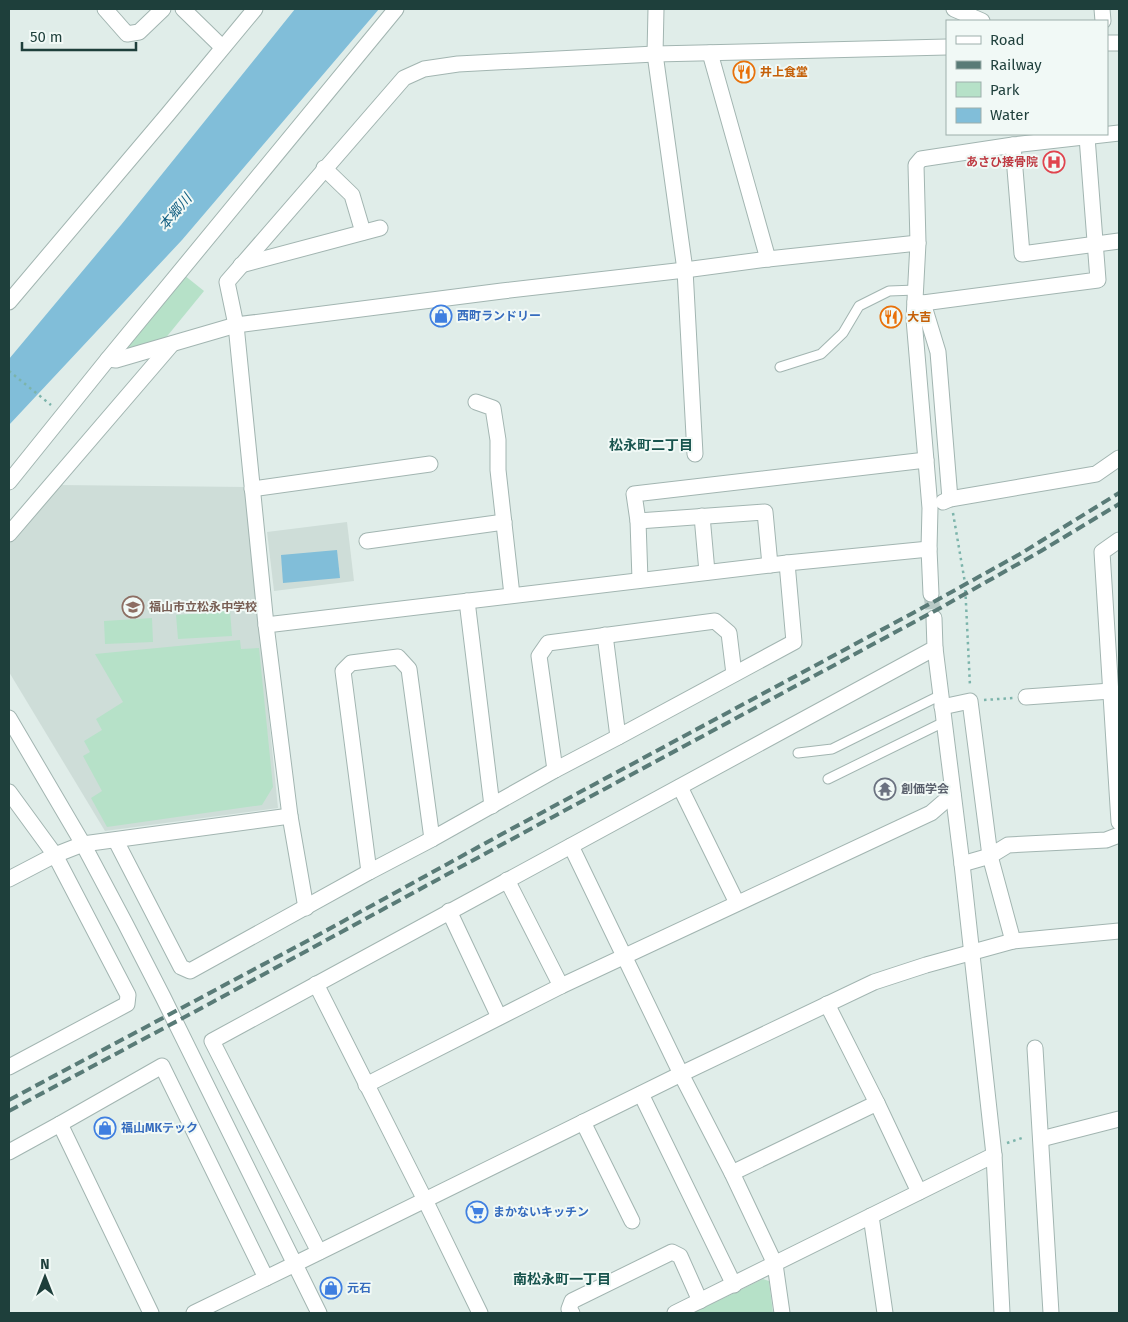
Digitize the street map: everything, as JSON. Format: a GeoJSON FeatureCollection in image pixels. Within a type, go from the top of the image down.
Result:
{"type":"FeatureCollection","features":[{"type":"Feature","properties":{"kind":"street"},"geometry":{"type":"LineString","coordinates":[[105,9],[127,34],[139,32],[163,9]]}},
{"type":"Feature","properties":{"kind":"street"},"geometry":{"type":"LineString","coordinates":[[183,9],[222,47]]}},
{"type":"Feature","properties":{"kind":"street"},"geometry":{"type":"LineString","coordinates":[[9,302],[255,9]]}},
{"type":"Feature","properties":{"kind":"street"},"geometry":{"type":"LineString","coordinates":[[9,482],[57,409],[108,359],[396,9]]}},
{"type":"Feature","properties":{"kind":"street"},"geometry":{"type":"LineString","coordinates":[[656,9],[655,54],[686,270],[695,454]]}},
{"type":"Feature","properties":{"kind":"street"},"geometry":{"type":"LineString","coordinates":[[954,9],[980,20]]}},
{"type":"Feature","properties":{"kind":"street"},"geometry":{"type":"LineString","coordinates":[[306,908],[290,816],[266,624],[236,325],[227,282],[404,78],[424,69],[458,64],[655,54],[946,47]]}},
{"type":"Feature","properties":{"kind":"street"},"geometry":{"type":"LineString","coordinates":[[710,53],[768,259]]}},
{"type":"Feature","properties":{"kind":"street"},"geometry":{"type":"LineString","coordinates":[[932,594],[929,549],[930,508],[914,319],[918,298],[916,165],[921,159],[1013,145],[1103,135]]}},
{"type":"Feature","properties":{"kind":"street"},"geometry":{"type":"LineString","coordinates":[[918,298],[1098,280],[1087,137]]}},
{"type":"Feature","properties":{"kind":"street"},"geometry":{"type":"LineString","coordinates":[[1013,145],[1022,254],[1119,241]]}},
{"type":"Feature","properties":{"kind":"street"},"geometry":{"type":"LineString","coordinates":[[324,168],[352,195],[363,232]]}},
{"type":"Feature","properties":{"kind":"street"},"geometry":{"type":"LineString","coordinates":[[240,265],[380,228]]}},
{"type":"Feature","properties":{"kind":"street"},"geometry":{"type":"LineString","coordinates":[[108,359],[116,360],[236,325],[768,259],[918,243]]}},
{"type":"Feature","properties":{"kind":"street"},"geometry":{"type":"LineString","coordinates":[[918,298],[938,352],[950,499]]}},
{"type":"Feature","properties":{"kind":"street"},"geometry":{"type":"LineString","coordinates":[[9,534],[172,344]]}},
{"type":"Feature","properties":{"kind":"street"},"geometry":{"type":"LineString","coordinates":[[476,402],[493,408],[498,440],[498,470],[512,595]]}},
{"type":"Feature","properties":{"kind":"street"},"geometry":{"type":"LineString","coordinates":[[930,508],[950,499],[1096,474],[1119,458]]}},
{"type":"Feature","properties":{"kind":"street"},"geometry":{"type":"LineString","coordinates":[[640,580],[638,521],[634,494],[926,460]]}},
{"type":"Feature","properties":{"kind":"street"},"geometry":{"type":"LineString","coordinates":[[252,489],[430,464]]}},
{"type":"Feature","properties":{"kind":"street"},"geometry":{"type":"LineString","coordinates":[[638,521],[766,512],[770,565]]}},
{"type":"Feature","properties":{"kind":"street"},"geometry":{"type":"LineString","coordinates":[[702,516],[707,572]]}},
{"type":"Feature","properties":{"kind":"street"},"geometry":{"type":"LineString","coordinates":[[367,540],[504,522]]}},
{"type":"Feature","properties":{"kind":"street"},"geometry":{"type":"LineString","coordinates":[[1119,540],[1102,552],[1119,822]]}},
{"type":"Feature","properties":{"kind":"street"},"geometry":{"type":"LineString","coordinates":[[266,624],[786,563],[929,549]]}},
{"type":"Feature","properties":{"kind":"street"},"geometry":{"type":"LineString","coordinates":[[116,840],[181,967],[190,971],[555,770],[794,642],[786,563]]}},
{"type":"Feature","properties":{"kind":"street"},"geometry":{"type":"LineString","coordinates":[[467,601],[492,806]]}},
{"type":"Feature","properties":{"kind":"street"},"geometry":{"type":"LineString","coordinates":[[934,618],[935,648],[962,864],[994,1151],[1002,1313]]}},
{"type":"Feature","properties":{"kind":"street"},"geometry":{"type":"LineString","coordinates":[[555,770],[540,656],[548,643],[715,621],[729,633],[734,674]]}},
{"type":"Feature","properties":{"kind":"street"},"geometry":{"type":"LineString","coordinates":[[606,635],[618,737]]}},
{"type":"Feature","properties":{"kind":"street"},"geometry":{"type":"LineString","coordinates":[[319,1252],[212,1041],[935,648]]}},
{"type":"Feature","properties":{"kind":"street"},"geometry":{"type":"LineString","coordinates":[[369,872],[343,671],[351,663],[398,658],[409,669],[432,839]]}},
{"type":"Feature","properties":{"kind":"street"},"geometry":{"type":"LineString","coordinates":[[1026,697],[1111,691]]}},
{"type":"Feature","properties":{"kind":"street"},"geometry":{"type":"LineString","coordinates":[[942,708],[970,701],[990,856],[1013,941]]}},
{"type":"Feature","properties":{"kind":"street"},"geometry":{"type":"LineString","coordinates":[[9,718],[83,844],[159,989],[319,1313]]}},
{"type":"Feature","properties":{"kind":"street"},"geometry":{"type":"LineString","coordinates":[[680,787],[737,903]]}},
{"type":"Feature","properties":{"kind":"street"},"geometry":{"type":"LineString","coordinates":[[9,792],[54,855],[128,995],[127,1004],[9,1066]]}},
{"type":"Feature","properties":{"kind":"street"},"geometry":{"type":"LineString","coordinates":[[366,1085],[561,986],[931,813],[952,794]]}},
{"type":"Feature","properties":{"kind":"street"},"geometry":{"type":"LineString","coordinates":[[9,878],[54,855],[83,844],[290,816]]}},
{"type":"Feature","properties":{"kind":"street"},"geometry":{"type":"LineString","coordinates":[[962,864],[990,856],[1008,845],[1106,840],[1119,835]]}},
{"type":"Feature","properties":{"kind":"street"},"geometry":{"type":"LineString","coordinates":[[571,846],[775,1264],[782,1313]]}},
{"type":"Feature","properties":{"kind":"street"},"geometry":{"type":"LineString","coordinates":[[507,880],[561,986]]}},
{"type":"Feature","properties":{"kind":"street"},"geometry":{"type":"LineString","coordinates":[[449,911],[500,1017]]}},
{"type":"Feature","properties":{"kind":"street"},"geometry":{"type":"LineString","coordinates":[[194,1313],[681,1074],[874,982],[926,965],[1013,941],[1119,931]]}},
{"type":"Feature","properties":{"kind":"street"},"geometry":{"type":"LineString","coordinates":[[316,984],[480,1313]]}},
{"type":"Feature","properties":{"kind":"street"},"geometry":{"type":"LineString","coordinates":[[827,1004],[919,1192]]}},
{"type":"Feature","properties":{"kind":"street"},"geometry":{"type":"LineString","coordinates":[[1035,1048],[1051,1313]]}},
{"type":"Feature","properties":{"kind":"street"},"geometry":{"type":"LineString","coordinates":[[9,1152],[162,1066],[266,1278]]}},
{"type":"Feature","properties":{"kind":"street"},"geometry":{"type":"LineString","coordinates":[[641,1094],[734,1284]]}},
{"type":"Feature","properties":{"kind":"street"},"geometry":{"type":"LineString","coordinates":[[732,1173],[876,1103]]}},
{"type":"Feature","properties":{"kind":"street"},"geometry":{"type":"LineString","coordinates":[[1041,1136],[1119,1119]]}},
{"type":"Feature","properties":{"kind":"street"},"geometry":{"type":"LineString","coordinates":[[583,1122],[632,1221]]}},
{"type":"Feature","properties":{"kind":"street"},"geometry":{"type":"LineString","coordinates":[[60,1124],[151,1313]]}},
{"type":"Feature","properties":{"kind":"street"},"geometry":{"type":"LineString","coordinates":[[675,1313],[919,1192],[994,1151]]}},
{"type":"Feature","properties":{"kind":"street"},"geometry":{"type":"LineString","coordinates":[[871,1216],[885,1313]]}},
{"type":"Feature","properties":{"kind":"street"},"geometry":{"type":"LineString","coordinates":[[572,1313],[570,1309],[572,1301],[672,1252],[680,1256],[700,1301]]}},
{"type":"Feature","properties":{"kind":"lane"},"geometry":{"type":"LineString","coordinates":[[780,366],[821,354],[843,333],[859,306],[889,291],[918,298]]}},
{"type":"Feature","properties":{"kind":"lane"},"geometry":{"type":"LineString","coordinates":[[798,753],[832,749],[942,708]]}},
{"type":"Feature","properties":{"kind":"lane"},"geometry":{"type":"LineString","coordinates":[[828,779],[942,708]]}},
{"type":"Feature","properties":{"kind":"path"},"geometry":{"type":"LineString","coordinates":[[9,372],[57,409]]}},
{"type":"Feature","properties":{"kind":"path"},"geometry":{"type":"LineString","coordinates":[[950,499],[966,583],[970,701],[1026,697]]}},
{"type":"Feature","properties":{"kind":"path"},"geometry":{"type":"LineString","coordinates":[[994,1151],[1041,1136]]}},
{"type":"Feature","properties":{"kind":"shaded area","name":"福山市立松永中学校"},"geometry":{"type":"Polygon","coordinates":[[[60,485],[246,487],[278,808],[105,831],[9,672],[9,542],[60,485]]]}},
{"type":"Feature","properties":{"kind":"shaded area","name":"福山市立松永中学校"},"geometry":{"type":"Polygon","coordinates":[[[347,522],[354,581],[274,591],[267,532],[347,522]]]}},
{"type":"Feature","properties":{"kind":"green space"},"geometry":{"type":"Polygon","coordinates":[[[184,275],[204,291],[164,340],[121,351],[184,275]]]}},
{"type":"Feature","properties":{"kind":"green space"},"geometry":{"type":"Polygon","coordinates":[[[230,611],[232,636],[178,639],[176,615],[230,611]]]}},
{"type":"Feature","properties":{"kind":"green space"},"geometry":{"type":"Polygon","coordinates":[[[152,618],[153,642],[105,644],[104,621],[152,618]]]}},
{"type":"Feature","properties":{"kind":"green space"},"geometry":{"type":"Polygon","coordinates":[[[240,640],[241,649],[259,648],[273,787],[262,805],[107,827],[91,798],[102,791],[83,756],[90,752],[84,741],[102,730],[96,719],[123,702],[95,654],[240,640]]]}},
{"type":"Feature","properties":{"kind":"green space"},"geometry":{"type":"Polygon","coordinates":[[[763,1279],[769,1281],[773,1313],[693,1313],[763,1279]]]}},
{"type":"Feature","properties":{"kind":"water","name":"本郷川"},"geometry":{"type":"Polygon","coordinates":[[[295,9],[379,9],[182,240],[9,425],[9,359],[121,225],[295,9]]]}},
{"type":"Feature","properties":{"kind":"water"},"geometry":{"type":"Polygon","coordinates":[[[337,550],[340,578],[283,583],[281,555],[337,550]]]}},
{"type":"Feature","properties":{"kind":"tunnel"},"geometry":{"type":"LineString","coordinates":[[931,594],[934,618]]}},
{"type":"Feature","properties":{"kind":"railway"},"geometry":{"type":"LineString","coordinates":[[9,1100],[937,600],[1020,554],[1119,493]]}},
{"type":"Feature","properties":{"kind":"railway"},"geometry":{"type":"LineString","coordinates":[[9,1111],[942,607],[1119,504]]}},
{"type":"Feature","properties":{"kind":"place","name":"井上食堂"},"geometry":{"type":"Point","coordinates":[744,72]}},
{"type":"Feature","properties":{"kind":"place","name":"あさひ接骨院"},"geometry":{"type":"Point","coordinates":[1054,162]}},
{"type":"Feature","properties":{"kind":"place","name":"西町ランドリー"},"geometry":{"type":"Point","coordinates":[441,316]}},
{"type":"Feature","properties":{"kind":"place","name":"大吉"},"geometry":{"type":"Point","coordinates":[891,317]}},
{"type":"Feature","properties":{"kind":"place","name":"福山市立松永中学校"},"geometry":{"type":"Point","coordinates":[133,607]}},
{"type":"Feature","properties":{"kind":"place","name":"創価学会"},"geometry":{"type":"Point","coordinates":[885,789]}},
{"type":"Feature","properties":{"kind":"place","name":"福山MKテック"},"geometry":{"type":"Point","coordinates":[105,1128]}},
{"type":"Feature","properties":{"kind":"place","name":"まかないキッチン"},"geometry":{"type":"Point","coordinates":[477,1212]}},
{"type":"Feature","properties":{"kind":"place","name":"元石"},"geometry":{"type":"Point","coordinates":[331,1288]}},
{"type":"Feature","properties":{"kind":"district","name":"松永町二丁目"},"geometry":{"type":"Point","coordinates":[651,445]}},
{"type":"Feature","properties":{"kind":"district","name":"南松永町一丁目"},"geometry":{"type":"Point","coordinates":[562,1279]}}]}
